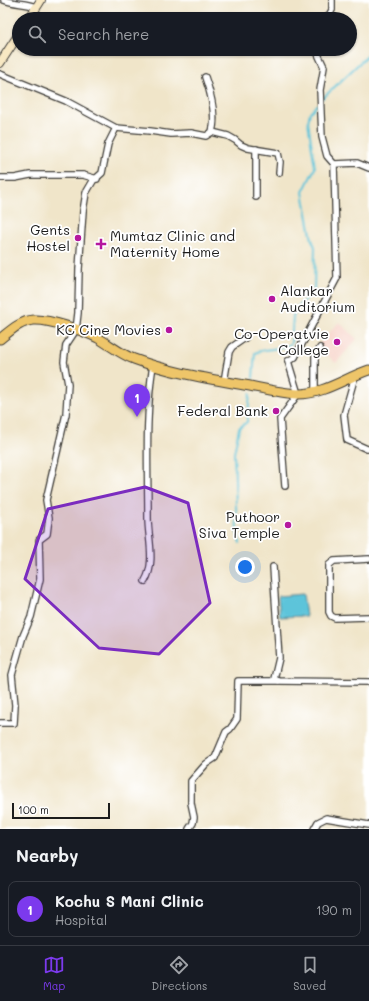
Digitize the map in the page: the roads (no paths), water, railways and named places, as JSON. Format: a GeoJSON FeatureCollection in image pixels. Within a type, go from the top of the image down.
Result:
{"type":"FeatureCollection","features":[{"type":"Feature","properties":{"kind":"main road"},"geometry":{"type":"LineString","coordinates":[[0,63],[12,45]]}},
{"type":"Feature","properties":{"kind":"main road"},"geometry":{"type":"LineString","coordinates":[[0,339],[17,326],[34,320],[58,324],[96,338],[132,359],[224,382],[298,394],[315,392],[336,385],[369,370]]}},
{"type":"Feature","properties":{"kind":"street"},"geometry":{"type":"LineString","coordinates":[[4,0],[26,4],[39,4]]}},
{"type":"Feature","properties":{"kind":"street"},"geometry":{"type":"LineString","coordinates":[[331,12],[332,0]]}},
{"type":"Feature","properties":{"kind":"street"},"geometry":{"type":"LineString","coordinates":[[285,486],[280,419],[298,394],[288,361],[295,357],[337,278],[334,164],[327,156],[322,137],[320,90],[324,67],[319,56]]}},
{"type":"Feature","properties":{"kind":"street"},"geometry":{"type":"LineString","coordinates":[[0,74],[66,101],[116,128],[150,130],[171,134],[191,133],[206,136],[212,132],[214,120],[210,92],[205,77]]}},
{"type":"Feature","properties":{"kind":"street"},"geometry":{"type":"LineString","coordinates":[[0,723],[14,723],[15,705],[12,675],[23,636],[31,617],[40,579],[39,540],[47,534],[49,518],[46,500],[66,414],[68,384],[64,362],[66,345],[76,330],[83,211],[86,193],[93,181],[102,173],[108,144],[116,128]]}},
{"type":"Feature","properties":{"kind":"street"},"geometry":{"type":"LineString","coordinates":[[212,132],[228,136],[241,145],[278,153],[279,173]]}},
{"type":"Feature","properties":{"kind":"street"},"geometry":{"type":"LineString","coordinates":[[256,149],[256,197]]}},
{"type":"Feature","properties":{"kind":"street"},"geometry":{"type":"LineString","coordinates":[[334,164],[357,163],[369,168]]}},
{"type":"Feature","properties":{"kind":"street"},"geometry":{"type":"LineString","coordinates":[[0,178],[15,178],[30,175],[83,175],[97,179]]}},
{"type":"Feature","properties":{"kind":"street"},"geometry":{"type":"LineString","coordinates":[[224,382],[229,352],[232,347],[245,338]]}},
{"type":"Feature","properties":{"kind":"street"},"geometry":{"type":"LineString","coordinates":[[315,392],[315,356],[320,348]]}},
{"type":"Feature","properties":{"kind":"street"},"geometry":{"type":"LineString","coordinates":[[145,581],[148,575],[151,551],[148,526],[148,473],[149,390],[153,365]]}},
{"type":"Feature","properties":{"kind":"street"},"geometry":{"type":"LineString","coordinates":[[356,376],[344,415],[347,440],[367,450],[369,449]]}},
{"type":"Feature","properties":{"kind":"street"},"geometry":{"type":"LineString","coordinates":[[369,559],[334,561],[329,565],[329,612],[334,618],[369,617]]}},
{"type":"Feature","properties":{"kind":"street"},"geometry":{"type":"LineString","coordinates":[[273,567],[279,658],[274,679],[279,682]]}},
{"type":"Feature","properties":{"kind":"street"},"geometry":{"type":"LineString","coordinates":[[190,829],[194,817],[191,803],[191,781],[206,764],[215,758],[226,732],[237,719],[238,681],[369,682]]}},
{"type":"Feature","properties":{"kind":"street"},"geometry":{"type":"LineString","coordinates":[[314,829],[318,822],[326,818],[369,825]]}},
{"type":"Feature","properties":{"kind":"water"},"geometry":{"type":"Polygon","coordinates":[[[303,594],[306,616],[280,617],[278,596],[303,594]]]}},
{"type":"Feature","properties":{"kind":"waterway"},"geometry":{"type":"LineString","coordinates":[[323,98],[369,54]]}},
{"type":"Feature","properties":{"kind":"waterway"},"geometry":{"type":"LineString","coordinates":[[253,378],[255,353],[264,350],[282,348],[291,344],[293,316],[297,307],[314,289],[315,247],[312,240],[303,192],[315,168],[308,122],[310,112],[317,105]]}},
{"type":"Feature","properties":{"kind":"waterway"},"geometry":{"type":"LineString","coordinates":[[240,543],[237,532],[234,453],[239,428],[247,422],[250,394]]}},
{"type":"Feature","properties":{"kind":"place","name":"Gents Hostel"},"geometry":{"type":"Point","coordinates":[78,238]}},
{"type":"Feature","properties":{"kind":"place","name":"Mumtaz Clinic and Maternity Home"},"geometry":{"type":"Point","coordinates":[101,244]}},
{"type":"Feature","properties":{"kind":"place","name":"Alankar Auditorium"},"geometry":{"type":"Point","coordinates":[272,299]}},
{"type":"Feature","properties":{"kind":"place","name":"KC Cine Movies"},"geometry":{"type":"Point","coordinates":[169,330]}},
{"type":"Feature","properties":{"kind":"place","name":"Co-Operatvie College"},"geometry":{"type":"Point","coordinates":[337,342]}},
{"type":"Feature","properties":{"kind":"place","name":"Federal Bank"},"geometry":{"type":"Point","coordinates":[276,411]}},
{"type":"Feature","properties":{"kind":"place","name":"Kochu S Mani Clinic"},"geometry":{"type":"Point","coordinates":[137,417]}},
{"type":"Feature","properties":{"kind":"place","name":"Puthoor Siva Temple"},"geometry":{"type":"Point","coordinates":[288,525]}}]}
